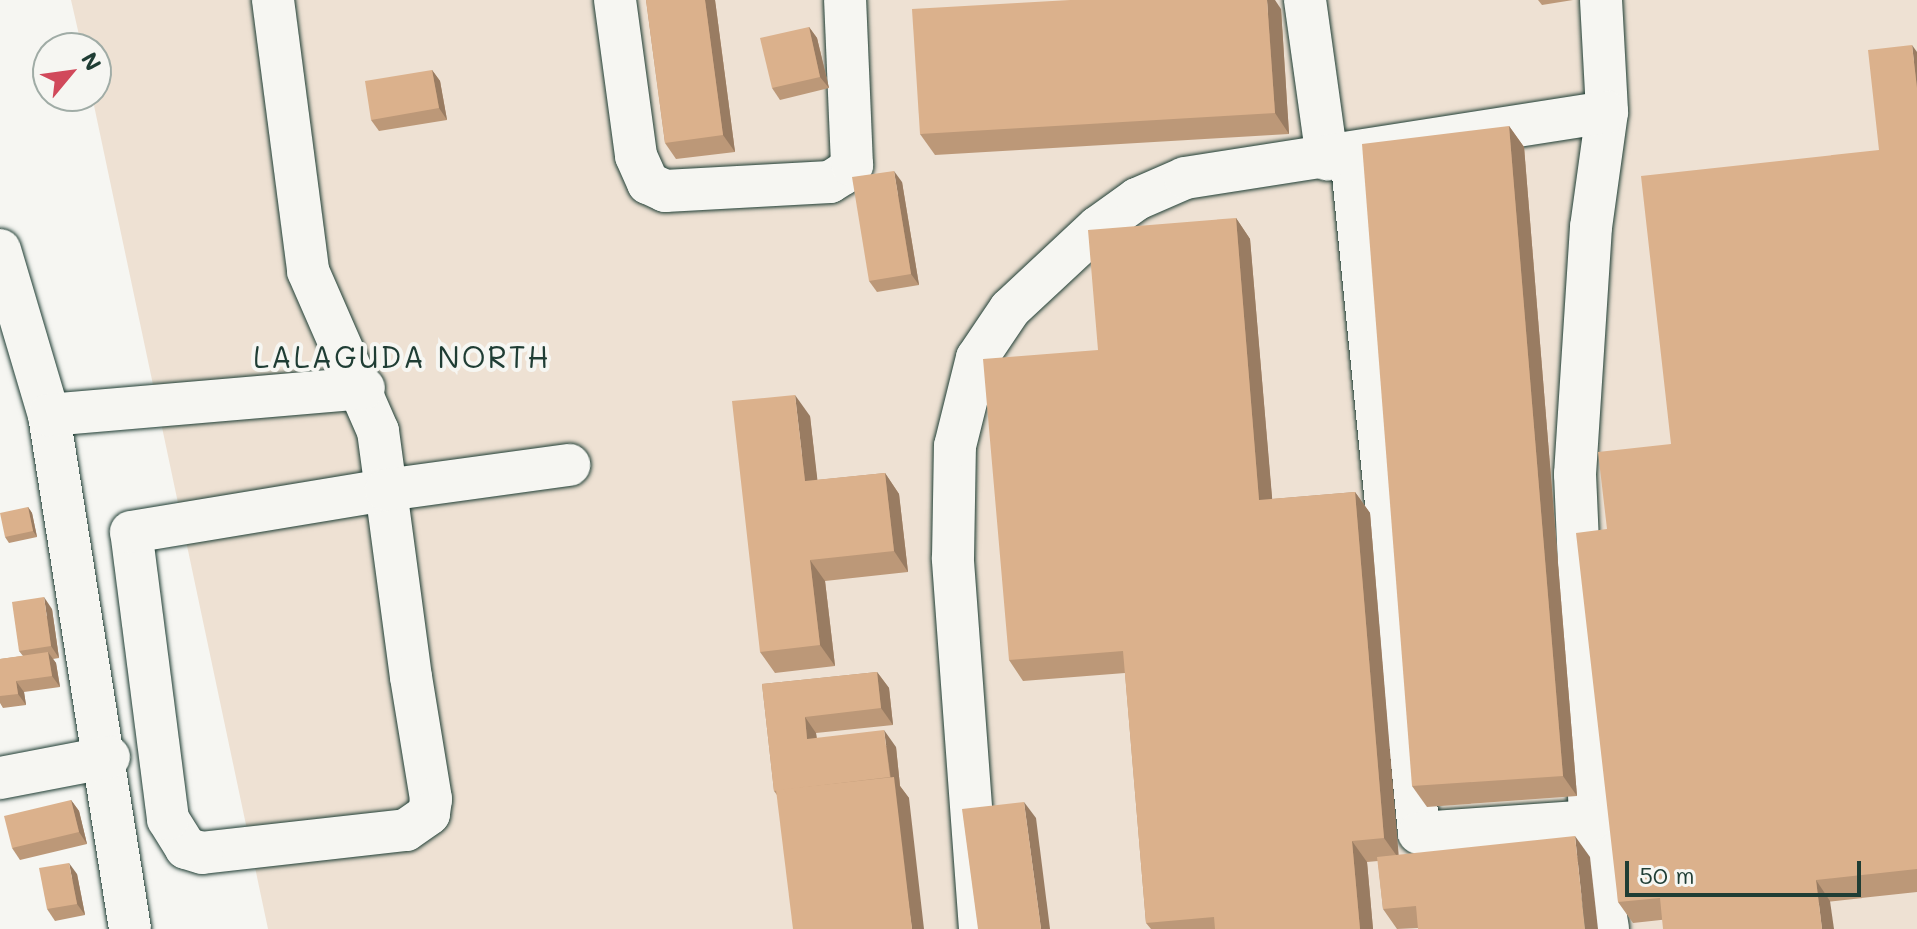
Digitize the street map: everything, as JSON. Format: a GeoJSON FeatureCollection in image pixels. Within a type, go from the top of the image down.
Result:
{"type":"FeatureCollection","features":[{"type":"Feature","properties":{"kind":"street"},"geometry":{"type":"LineString","coordinates":[[273,0],[308,271],[364,388],[386,490],[429,814],[406,830],[202,853],[186,848],[168,819],[127,538],[386,490],[569,465]]}},
{"type":"Feature","properties":{"kind":"street"},"geometry":{"type":"LineString","coordinates":[[615,0],[636,156],[648,183],[665,191],[830,182],[852,165],[845,0]]}},
{"type":"Feature","properties":{"kind":"street"},"geometry":{"type":"LineString","coordinates":[[1305,0],[1339,157],[1419,833],[1590,821]]}},
{"type":"Feature","properties":{"kind":"street"},"geometry":{"type":"LineString","coordinates":[[1601,0],[1607,112],[1591,227],[1575,474],[1590,821],[1608,929]]}},
{"type":"Feature","properties":{"kind":"street"},"geometry":{"type":"LineString","coordinates":[[980,929],[953,558],[955,446],[977,358],[1010,309],[1137,199],[1185,178],[1339,157],[1607,112]]}},
{"type":"Feature","properties":{"kind":"street"},"geometry":{"type":"LineString","coordinates":[[0,250],[10,335],[49,415],[109,757],[130,929]]}},
{"type":"Feature","properties":{"kind":"street"},"geometry":{"type":"LineString","coordinates":[[49,415],[364,388]]}},
{"type":"Feature","properties":{"kind":"street"},"geometry":{"type":"LineString","coordinates":[[0,778],[109,757]]}},
{"type":"Feature","properties":{"kind":"shaded area"},"geometry":{"type":"Polygon","coordinates":[[[71,0],[1917,0],[1917,929],[268,929],[95,112],[112,112],[112,32],[78,32],[71,0]]]}},
{"type":"Feature","properties":{"kind":"building"},"geometry":{"type":"Polygon","coordinates":[[[646,0],[705,0],[723,135],[665,143],[646,0]]]}},
{"type":"Feature","properties":{"kind":"building"},"geometry":{"type":"Polygon","coordinates":[[[1070,0],[1267,0],[1275,113],[920,134],[912,9],[1070,0]]]}},
{"type":"Feature","properties":{"kind":"building"},"geometry":{"type":"Polygon","coordinates":[[[809,27],[820,77],[772,88],[760,38],[809,27]]]}},
{"type":"Feature","properties":{"kind":"building"},"geometry":{"type":"Polygon","coordinates":[[[1912,45],[1917,88],[1917,869],[1816,880],[1822,929],[1663,929],[1660,898],[1618,902],[1576,533],[1607,529],[1598,452],[1671,444],[1641,176],[1879,150],[1868,50],[1912,45]]]}},
{"type":"Feature","properties":{"kind":"building"},"geometry":{"type":"Polygon","coordinates":[[[432,70],[439,108],[371,120],[365,81],[432,70]]]}},
{"type":"Feature","properties":{"kind":"building"},"geometry":{"type":"Polygon","coordinates":[[[1509,126],[1563,776],[1412,786],[1362,144],[1509,126]]]}},
{"type":"Feature","properties":{"kind":"building"},"geometry":{"type":"Polygon","coordinates":[[[894,171],[911,274],[869,281],[852,177],[894,171]]]}},
{"type":"Feature","properties":{"kind":"building"},"geometry":{"type":"Polygon","coordinates":[[[1236,218],[1259,500],[1355,492],[1384,838],[1352,841],[1360,929],[1215,929],[1214,917],[1146,923],[1123,651],[1009,660],[983,359],[1098,350],[1088,230],[1236,218]]]}},
{"type":"Feature","properties":{"kind":"building"},"geometry":{"type":"Polygon","coordinates":[[[795,395],[805,481],[885,473],[894,551],[810,560],[820,645],[760,652],[732,401],[795,395]]]}},
{"type":"Feature","properties":{"kind":"building"},"geometry":{"type":"Polygon","coordinates":[[[28,507],[33,531],[5,537],[0,513],[28,507]]]}},
{"type":"Feature","properties":{"kind":"building"},"geometry":{"type":"Polygon","coordinates":[[[44,597],[51,646],[19,651],[12,602],[44,597]]]}},
{"type":"Feature","properties":{"kind":"building"},"geometry":{"type":"Polygon","coordinates":[[[48,652],[52,676],[16,681],[18,694],[0,696],[0,659],[48,652]]]}},
{"type":"Feature","properties":{"kind":"building"},"geometry":{"type":"Polygon","coordinates":[[[877,672],[881,708],[805,717],[807,739],[884,730],[890,777],[774,791],[762,684],[877,672]]]}},
{"type":"Feature","properties":{"kind":"building"},"geometry":{"type":"Polygon","coordinates":[[[894,777],[912,929],[793,929],[776,790],[894,777]]]}},
{"type":"Feature","properties":{"kind":"building"},"geometry":{"type":"Polygon","coordinates":[[[71,800],[79,832],[12,848],[4,816],[71,800]]]}},
{"type":"Feature","properties":{"kind":"building"},"geometry":{"type":"Polygon","coordinates":[[[1024,802],[1041,929],[978,929],[962,809],[1024,802]]]}},
{"type":"Feature","properties":{"kind":"building"},"geometry":{"type":"Polygon","coordinates":[[[1575,836],[1585,929],[1418,929],[1416,906],[1383,909],[1377,857],[1575,836]]]}},
{"type":"Feature","properties":{"kind":"building"},"geometry":{"type":"Polygon","coordinates":[[[69,863],[77,904],[47,909],[39,868],[69,863]]]}},
{"type":"Feature","properties":{"kind":"district","name":"LALAGUDA NORTH"},"geometry":{"type":"Point","coordinates":[402,356]}}]}
